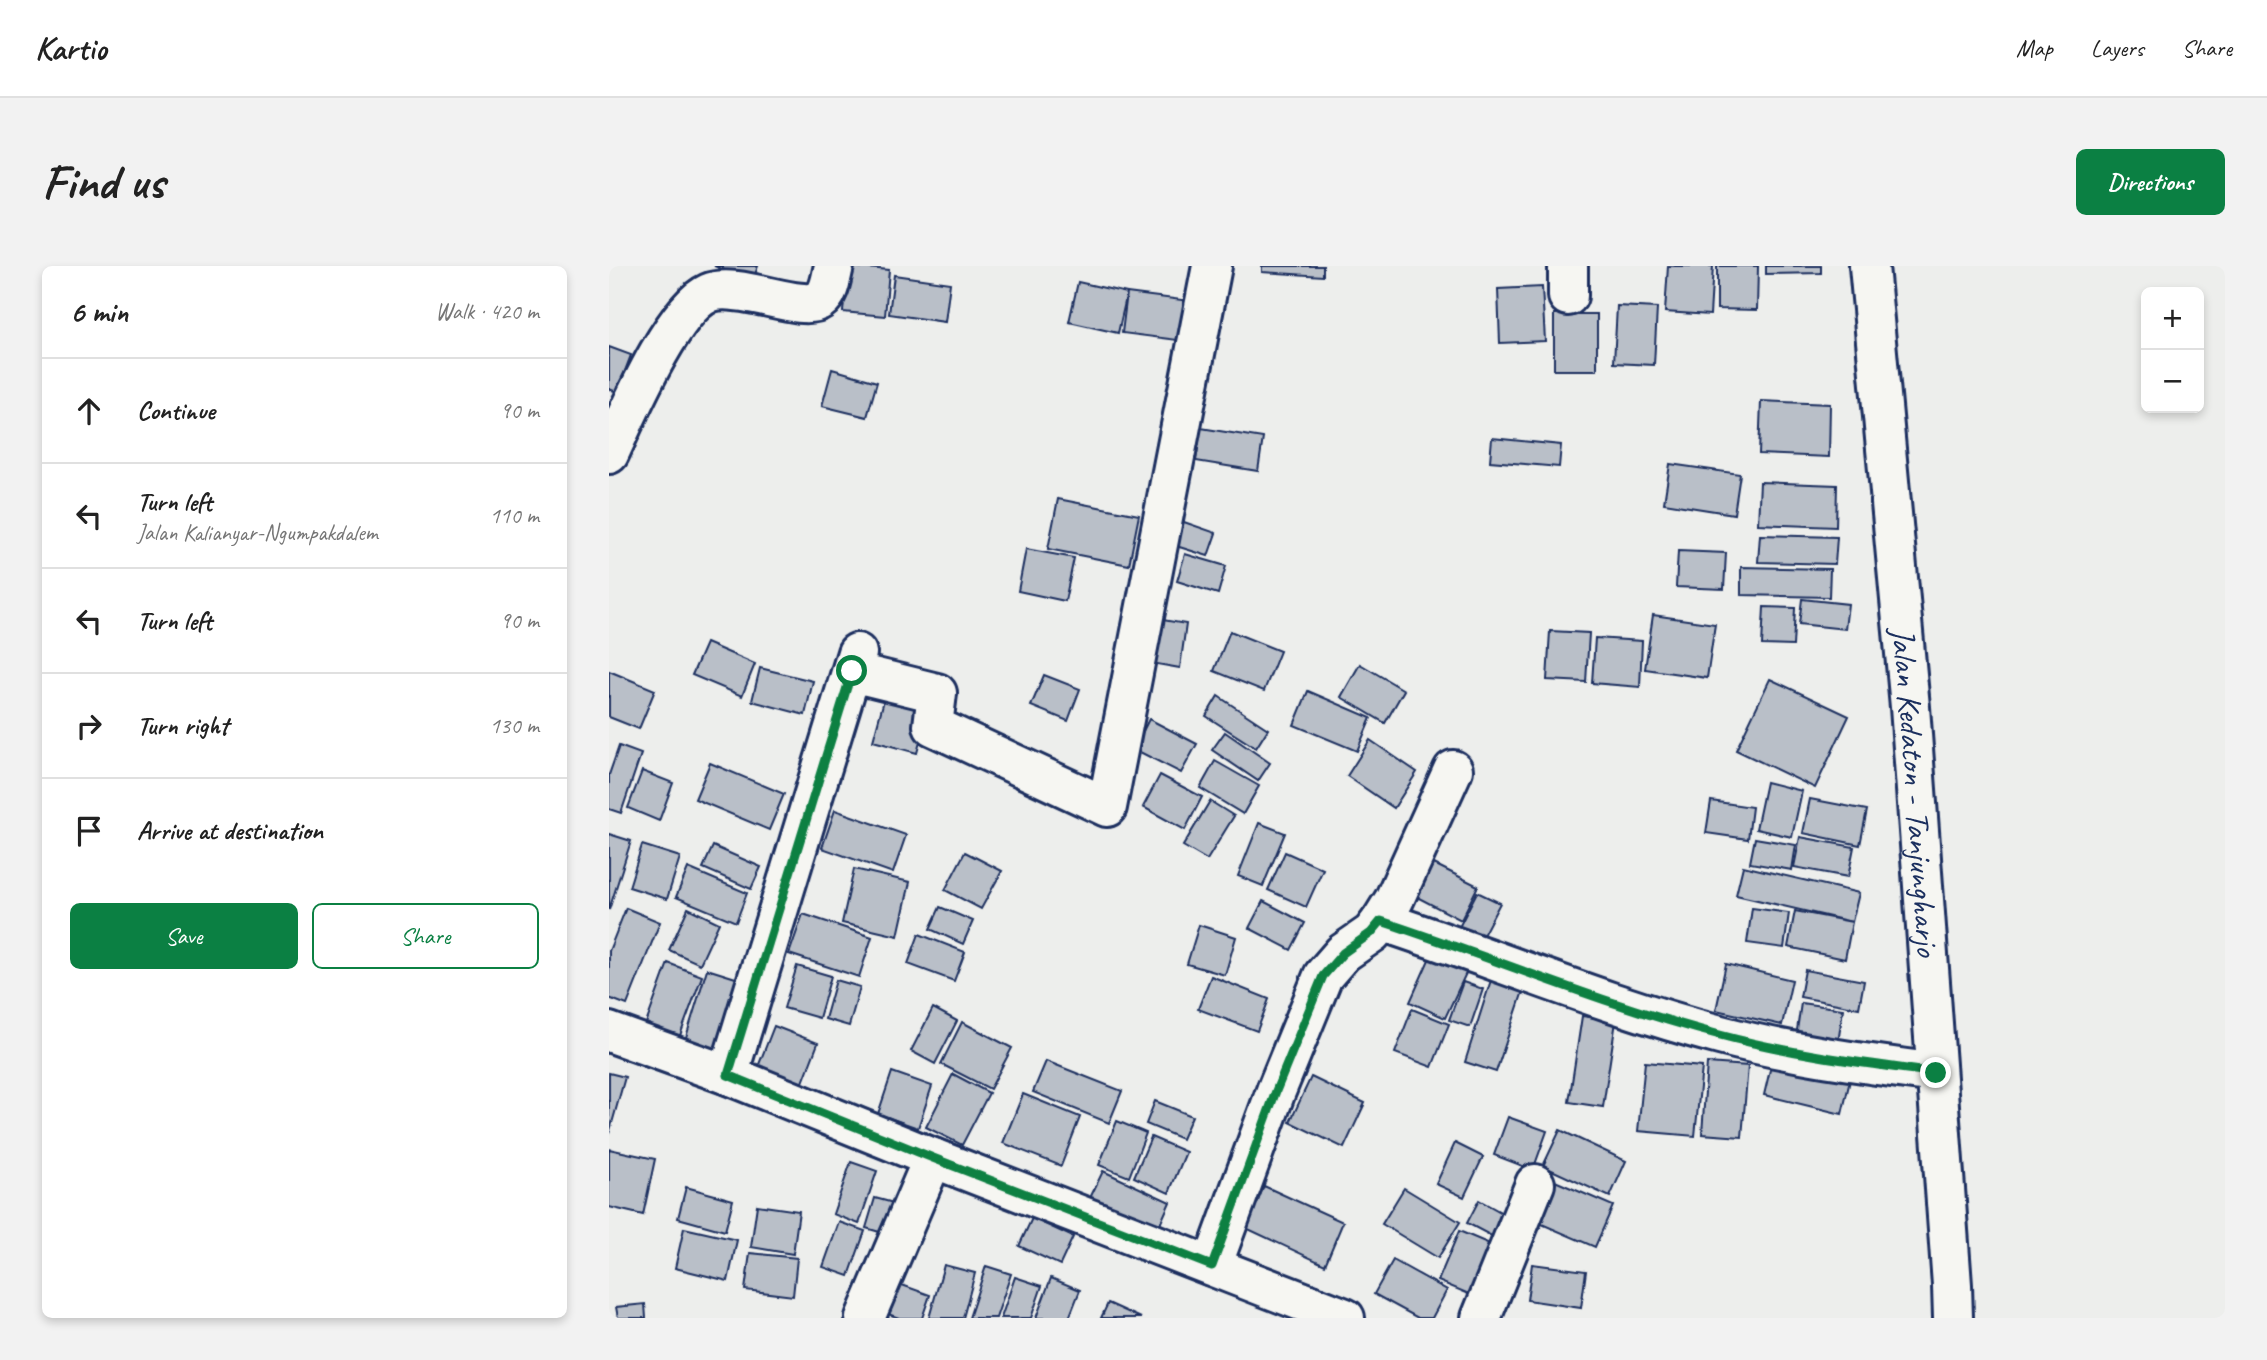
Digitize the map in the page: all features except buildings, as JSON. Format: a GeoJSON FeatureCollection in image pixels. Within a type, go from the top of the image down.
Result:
{"type":"FeatureCollection","features":[{"type":"Feature","properties":{"kind":"street"},"geometry":{"type":"LineString","coordinates":[[609,454],[667,338],[689,309],[708,293],[736,290],[792,301],[816,302],[828,288],[834,266]]}},
{"type":"Feature","properties":{"kind":"street"},"geometry":{"type":"LineString","coordinates":[[728,1075],[854,662],[937,694],[933,726],[1107,807],[1212,266]]}},
{"type":"Feature","properties":{"kind":"street","name":"Jalan Kedaton - Tanjungharjo"},"geometry":{"type":"LineString","coordinates":[[1869,266],[1910,707],[1953,1318]]}},
{"type":"Feature","properties":{"kind":"street"},"geometry":{"type":"LineString","coordinates":[[1212,1266],[1276,1091],[1323,976],[1343,953],[1371,933],[1381,921],[1394,900],[1453,770]]}},
{"type":"Feature","properties":{"kind":"street"},"geometry":{"type":"LineString","coordinates":[[1381,921],[1550,981],[1720,1035],[1822,1057],[1936,1073]]}},
{"type":"Feature","properties":{"kind":"street"},"geometry":{"type":"LineString","coordinates":[[609,1032],[728,1075],[922,1184],[1212,1266],[1345,1318]]}},
{"type":"Feature","properties":{"kind":"street"},"geometry":{"type":"LineString","coordinates":[[866,1318],[922,1184]]}},
{"type":"Feature","properties":{"kind":"street"},"geometry":{"type":"LineString","coordinates":[[1481,1318],[1535,1184]]}},
{"type":"Feature","properties":{"kind":"route"},"geometry":{"type":"LineString","coordinates":[[852,671],[728,1075],[1212,1266],[1276,1091],[1323,976],[1343,953],[1371,933],[1381,921],[1636,1010],[1720,1035],[1822,1057],[1936,1073]]}}]}
